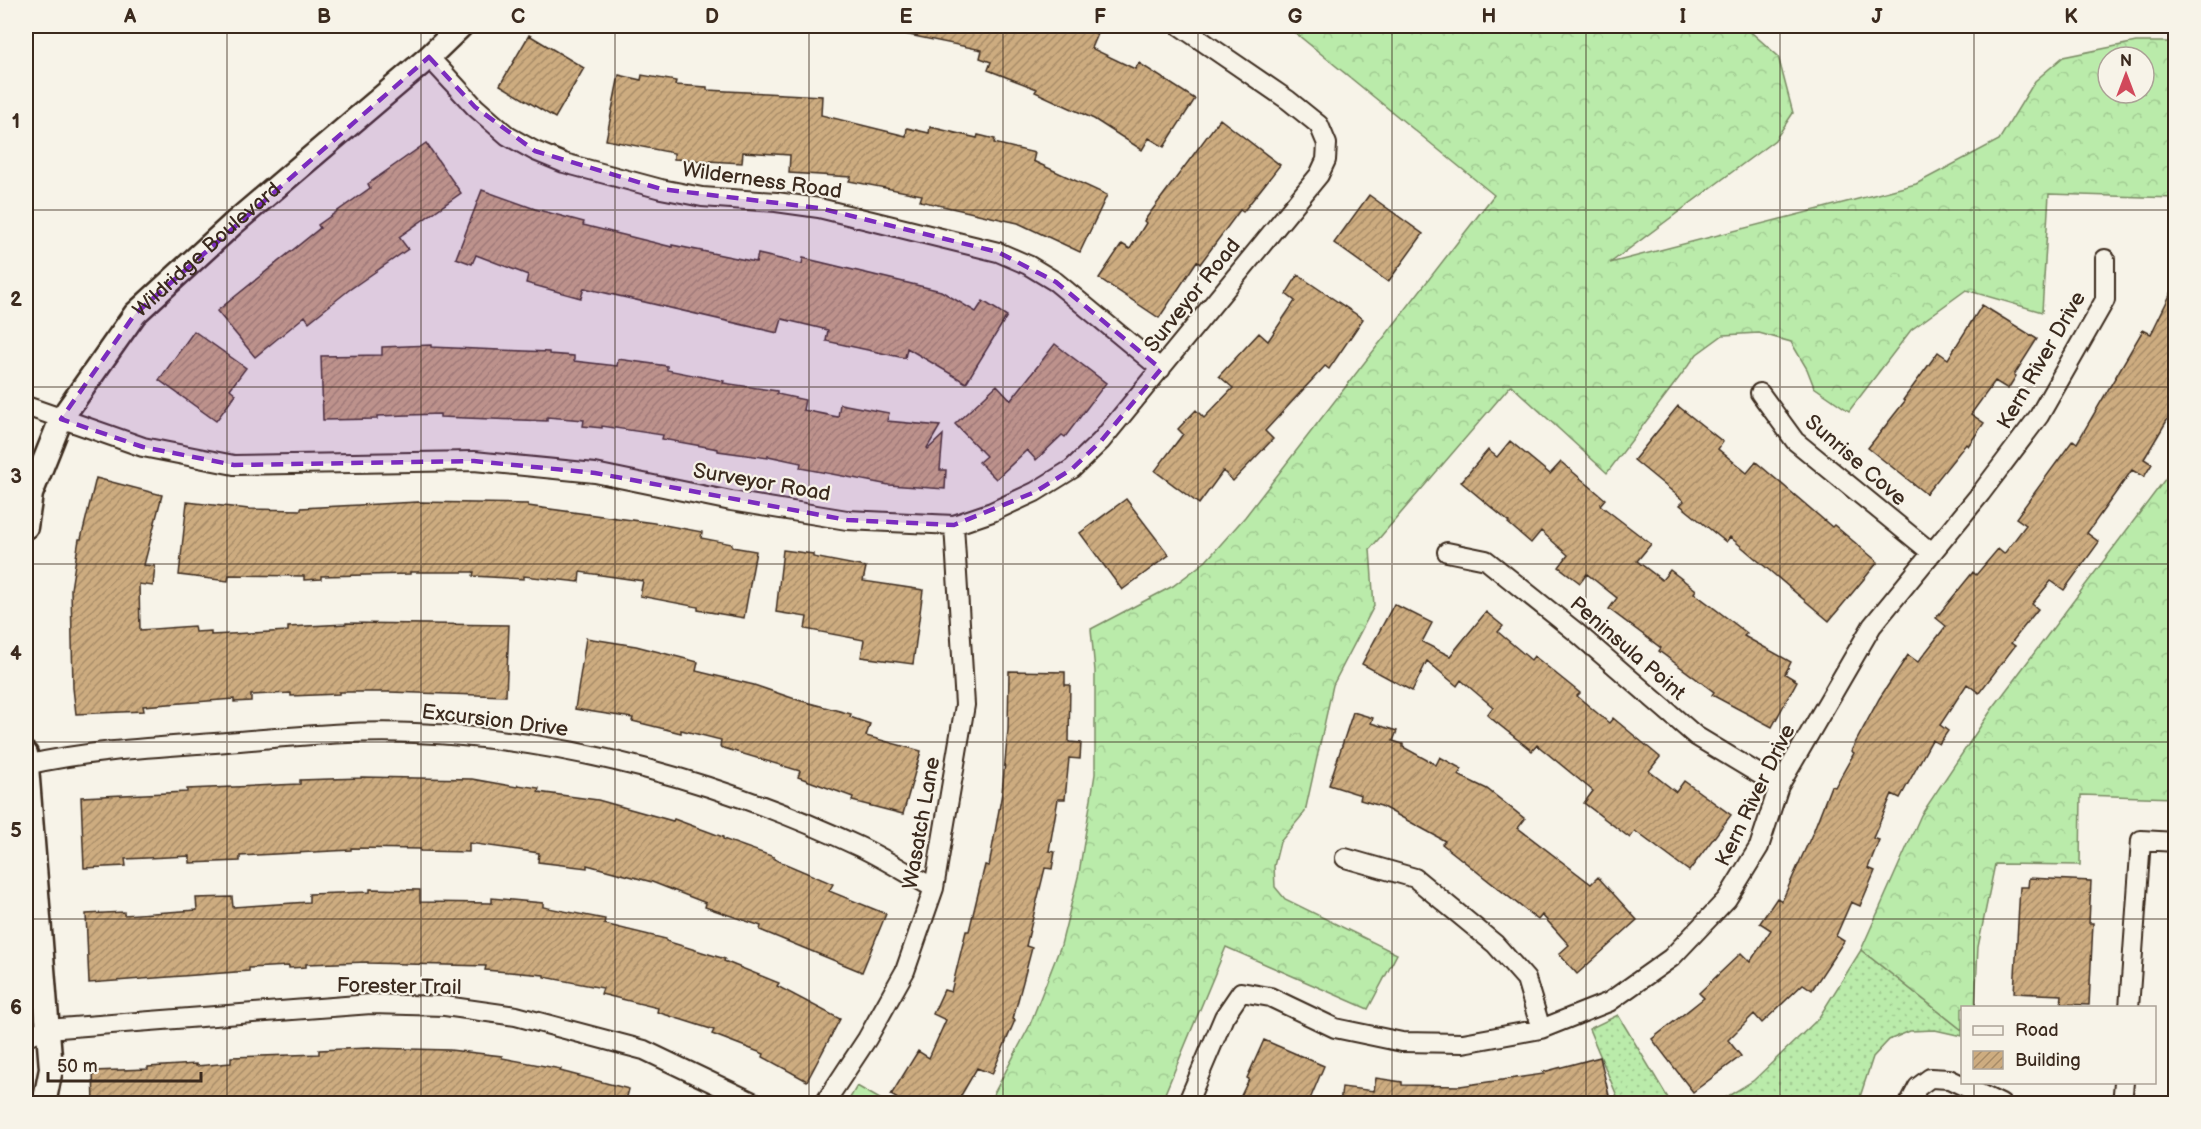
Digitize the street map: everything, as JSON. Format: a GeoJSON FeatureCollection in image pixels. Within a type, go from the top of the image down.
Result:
{"type":"FeatureCollection","features":[{"type":"Feature","properties":{"kind":"street","name":"Wildridge Boulevard"},"geometry":{"type":"LineString","coordinates":[[26,527],[31,494],[62,419],[135,314],[234,222],[429,57],[461,26]]}},
{"type":"Feature","properties":{"kind":"street","name":"Surveyor Road"},"geometry":{"type":"LineString","coordinates":[[26,406],[143,447],[234,465],[474,461],[595,473],[731,501],[847,520],[954,525],[992,512],[1035,492],[1072,469],[1101,441],[1319,175],[1326,160],[1327,144],[1319,125],[1288,100],[1180,26]]}},
{"type":"Feature","properties":{"kind":"street","name":"Wilderness Road"},"geometry":{"type":"LineString","coordinates":[[429,57],[475,107],[508,136],[564,164],[702,197],[776,202],[819,208],[998,252],[1028,265],[1056,282],[1161,369]]}},
{"type":"Feature","properties":{"kind":"street","name":"Kern River Drive"},"geometry":{"type":"LineString","coordinates":[[1187,1104],[1224,1017],[1241,992],[1269,997],[1335,1028],[1402,1042],[1463,1042],[1541,1029],[1609,1002],[1671,958],[1727,899],[1759,847],[1779,786],[1872,626],[1981,493],[2039,416],[2104,300],[2105,259]]}},
{"type":"Feature","properties":{"kind":"street","name":"Sunrise Cove"},"geometry":{"type":"LineString","coordinates":[[1760,393],[1795,441],[1932,553]]}},
{"type":"Feature","properties":{"kind":"street","name":"Wasatch Lane"},"geometry":{"type":"LineString","coordinates":[[824,1104],[867,1039],[905,970],[934,888],[965,705],[954,525]]}},
{"type":"Feature","properties":{"kind":"street","name":"Peninsula Point"},"geometry":{"type":"LineString","coordinates":[[1447,552],[1486,560],[1576,632],[1696,736],[1779,786]]}},
{"type":"Feature","properties":{"kind":"street","name":"Excursion Drive"},"geometry":{"type":"LineString","coordinates":[[26,761],[127,750],[347,733],[413,733],[482,737],[613,760],[676,777],[798,820],[862,848],[934,888]]}},
{"type":"Feature","properties":{"kind":"street"},"geometry":{"type":"LineString","coordinates":[[26,761],[36,1032],[51,1069],[44,1104]]}},
{"type":"Feature","properties":{"kind":"street"},"geometry":{"type":"LineString","coordinates":[[2129,1006],[2141,840],[2175,842]]}},
{"type":"Feature","properties":{"kind":"street"},"geometry":{"type":"LineString","coordinates":[[1346,858],[1415,878],[1495,944],[1526,979],[1541,1029]]}},
{"type":"Feature","properties":{"kind":"street","name":"Forester Trail"},"geometry":{"type":"LineString","coordinates":[[36,1032],[371,1004],[445,1006],[516,1016],[644,1050],[757,1104]]}},
{"type":"Feature","properties":{"kind":"street"},"geometry":{"type":"LineString","coordinates":[[1909,1104],[1918,1087],[1930,1078],[1949,1079],[2001,1104]]}},
{"type":"Feature","properties":{"kind":"street"},"geometry":{"type":"LineString","coordinates":[[2122,1104],[2124,1084]]}},
{"type":"Feature","properties":{"kind":"highlighted area"},"geometry":{"type":"Polygon","coordinates":[[[429,57],[475,107],[535,151],[661,189],[819,208],[998,252],[1056,282],[1161,369],[1101,441],[1072,469],[1035,492],[954,525],[847,520],[595,473],[474,461],[234,465],[143,447],[61,419],[135,314],[429,57]]]}},
{"type":"Feature","properties":{"kind":"green space"},"geometry":{"type":"Polygon","coordinates":[[[1287,26],[1744,26],[1778,56],[1793,113],[1775,140],[1610,263],[1916,184],[1999,140],[2035,81],[2063,57],[2096,50],[2096,105],[2156,105],[2156,45],[2121,45],[2136,42],[2175,42],[2175,198],[2049,194],[2042,312],[1966,290],[1911,330],[1849,411],[1814,387],[1807,369],[1791,342],[1759,333],[1723,335],[1697,354],[1607,473],[1511,385],[1370,549],[1374,606],[1333,685],[1305,812],[1280,842],[1274,866],[1275,887],[1285,899],[1397,954],[1368,1009],[1226,947],[1161,1103],[989,1103],[1029,1027],[1061,945],[1079,873],[1095,774],[1095,671],[1091,629],[1173,586],[1206,561],[1245,517],[1494,195],[1287,26]]]}},
{"type":"Feature","properties":{"kind":"green space"},"geometry":{"type":"Polygon","coordinates":[[[2175,466],[2175,798],[2081,795],[2080,865],[1995,864],[1978,947],[1975,1006],[1961,1006],[1961,1029],[1861,950],[1921,815],[1992,709],[2175,466]]]}},
{"type":"Feature","properties":{"kind":"green space"},"geometry":{"type":"Polygon","coordinates":[[[1861,950],[1961,1029],[1961,1036],[1935,1030],[1910,1031],[1889,1040],[1873,1057],[1858,1103],[1715,1104],[1753,1081],[1818,1019],[1861,950]]]}},
{"type":"Feature","properties":{"kind":"green space"},"geometry":{"type":"Polygon","coordinates":[[[1618,1015],[1671,1103],[1620,1103],[1589,1029],[1618,1015]]]}},
{"type":"Feature","properties":{"kind":"green space"},"geometry":{"type":"Polygon","coordinates":[[[857,1086],[887,1103],[847,1103],[857,1086]]]}},
{"type":"Feature","properties":{"kind":"building"},"geometry":{"type":"Polygon","coordinates":[[[900,26],[1079,26],[1097,34],[1091,48],[1135,69],[1139,63],[1195,99],[1164,147],[1149,138],[1142,150],[1094,119],[1035,92],[1037,89],[988,70],[991,62],[980,58],[982,50],[899,33],[900,26]]]}},
{"type":"Feature","properties":{"kind":"building"},"geometry":{"type":"Polygon","coordinates":[[[529,35],[584,68],[555,118],[500,85],[529,35]]]}},
{"type":"Feature","properties":{"kind":"building"},"geometry":{"type":"Polygon","coordinates":[[[619,75],[641,80],[642,75],[676,81],[675,85],[707,87],[707,90],[822,96],[821,115],[906,136],[907,128],[929,133],[930,127],[977,138],[978,135],[995,139],[994,143],[1035,153],[1033,161],[1107,195],[1080,252],[1018,223],[920,201],[922,195],[849,181],[851,177],[789,173],[790,155],[743,152],[742,163],[674,159],[674,153],[606,140],[619,75]]]}},
{"type":"Feature","properties":{"kind":"building"},"geometry":{"type":"Polygon","coordinates":[[[1220,119],[1280,165],[1243,212],[1240,210],[1200,264],[1197,261],[1159,318],[1099,278],[1122,244],[1130,249],[1146,223],[1144,221],[1220,119]]]}},
{"type":"Feature","properties":{"kind":"building"},"geometry":{"type":"Polygon","coordinates":[[[426,143],[461,193],[399,237],[408,249],[349,290],[309,322],[305,316],[255,357],[217,311],[320,228],[318,225],[370,188],[368,184],[426,143]]]}},
{"type":"Feature","properties":{"kind":"building"},"geometry":{"type":"Polygon","coordinates":[[[482,190],[535,209],[584,222],[583,225],[672,247],[672,245],[756,262],[758,254],[802,264],[803,258],[941,291],[976,312],[983,301],[1007,316],[966,383],[907,348],[905,358],[826,341],[828,330],[782,319],[778,333],[584,288],[581,298],[526,283],[528,275],[476,255],[472,264],[456,258],[482,190]]]}},
{"type":"Feature","properties":{"kind":"building"},"geometry":{"type":"Polygon","coordinates":[[[1369,195],[1423,234],[1388,282],[1334,243],[1369,195]]]}},
{"type":"Feature","properties":{"kind":"building"},"geometry":{"type":"Polygon","coordinates":[[[1298,275],[1363,319],[1329,369],[1325,366],[1265,431],[1273,439],[1233,481],[1223,471],[1199,504],[1155,471],[1183,434],[1178,429],[1196,410],[1204,418],[1233,388],[1219,376],[1259,333],[1268,341],[1295,301],[1286,294],[1298,275]]]}},
{"type":"Feature","properties":{"kind":"building"},"geometry":{"type":"Polygon","coordinates":[[[2175,285],[2175,407],[2144,459],[2152,464],[2144,477],[2132,470],[2087,533],[2099,542],[2064,590],[2051,581],[2032,604],[2038,609],[2011,643],[2015,646],[1979,693],[1967,684],[1940,725],[1948,731],[1939,744],[1932,740],[1900,798],[1892,794],[1873,838],[1879,840],[1868,868],[1875,871],[1860,906],[1851,902],[1836,936],[1844,941],[1812,990],[1803,984],[1762,1023],[1754,1014],[1728,1040],[1741,1056],[1693,1092],[1652,1039],[1704,998],[1699,993],[1741,953],[1750,962],[1771,930],[1760,923],[1777,898],[1782,901],[1831,786],[1835,787],[1854,753],[1851,751],[1879,699],[1908,655],[1918,662],[1946,626],[1936,618],[1973,572],[1976,575],[1998,549],[2004,554],[2026,525],[2016,518],[2073,440],[2077,443],[2143,330],[2151,334],[2175,285]]]}},
{"type":"Feature","properties":{"kind":"building"},"geometry":{"type":"Polygon","coordinates":[[[1982,305],[2037,339],[2014,375],[2016,376],[2008,389],[1995,381],[1971,414],[1984,423],[1968,446],[1966,444],[1926,494],[1868,448],[1905,401],[1903,400],[1938,352],[1948,359],[1982,305]]]}},
{"type":"Feature","properties":{"kind":"building"},"geometry":{"type":"Polygon","coordinates":[[[194,331],[246,368],[230,389],[236,394],[216,421],[159,380],[194,331]]]}},
{"type":"Feature","properties":{"kind":"building"},"geometry":{"type":"Polygon","coordinates":[[[1055,344],[1106,383],[1065,437],[1062,435],[1036,460],[1027,450],[996,479],[979,462],[986,456],[955,424],[997,385],[1011,400],[1055,344]]]}},
{"type":"Feature","properties":{"kind":"building"},"geometry":{"type":"Polygon","coordinates":[[[431,345],[431,347],[549,352],[549,354],[574,356],[574,361],[617,366],[618,359],[667,366],[667,370],[724,381],[723,383],[777,391],[777,394],[805,400],[803,410],[838,417],[840,404],[889,413],[887,421],[940,426],[927,448],[943,435],[940,470],[946,470],[945,489],[889,485],[800,468],[801,463],[768,456],[768,458],[718,451],[718,449],[662,439],[663,435],[602,426],[602,428],[583,426],[584,420],[547,417],[547,421],[440,417],[440,414],[323,420],[321,356],[382,355],[382,347],[431,345]]]}},
{"type":"Feature","properties":{"kind":"building"},"geometry":{"type":"Polygon","coordinates":[[[1678,406],[1723,442],[1718,449],[1747,473],[1756,462],[1832,527],[1834,525],[1878,562],[1829,621],[1730,537],[1726,542],[1680,505],[1684,501],[1634,460],[1678,406]]]}},
{"type":"Feature","properties":{"kind":"building"},"geometry":{"type":"Polygon","coordinates":[[[1510,441],[1550,474],[1561,462],[1605,499],[1600,505],[1651,544],[1637,561],[1662,580],[1670,570],[1696,590],[1694,593],[1747,633],[1744,636],[1791,662],[1785,674],[1797,681],[1772,727],[1712,695],[1714,692],[1659,651],[1661,648],[1609,609],[1617,598],[1587,574],[1580,583],[1559,567],[1568,555],[1541,531],[1531,543],[1461,482],[1488,450],[1497,457],[1510,441]]]}},
{"type":"Feature","properties":{"kind":"building"},"geometry":{"type":"Polygon","coordinates":[[[96,478],[162,495],[144,565],[155,566],[153,586],[139,584],[140,630],[194,626],[195,632],[211,631],[211,635],[288,631],[288,627],[346,623],[509,625],[506,696],[339,692],[339,694],[291,696],[291,693],[251,695],[251,701],[234,702],[234,699],[143,706],[144,711],[76,714],[73,688],[71,589],[79,539],[81,539],[96,478]]]}},
{"type":"Feature","properties":{"kind":"building"},"geometry":{"type":"Polygon","coordinates":[[[1126,499],[1169,555],[1122,590],[1080,533],[1126,499]]]}},
{"type":"Feature","properties":{"kind":"building"},"geometry":{"type":"Polygon","coordinates":[[[187,502],[249,509],[301,510],[301,508],[418,502],[528,504],[528,506],[654,523],[702,532],[701,538],[756,551],[744,618],[640,596],[643,581],[580,572],[579,582],[524,576],[524,579],[473,576],[474,572],[321,576],[321,579],[304,580],[304,576],[229,575],[228,581],[179,575],[187,502]]]}},
{"type":"Feature","properties":{"kind":"building"},"geometry":{"type":"Polygon","coordinates":[[[783,550],[813,554],[813,557],[866,567],[863,581],[923,590],[913,664],[861,657],[864,640],[805,629],[807,617],[776,612],[783,550]]]}},
{"type":"Feature","properties":{"kind":"building"},"geometry":{"type":"Polygon","coordinates":[[[1394,604],[1432,623],[1422,642],[1450,656],[1486,612],[1503,626],[1498,632],[1531,660],[1534,656],[1580,693],[1577,696],[1609,723],[1613,718],[1660,757],[1649,771],[1676,792],[1684,781],[1731,815],[1689,871],[1635,831],[1630,838],[1584,803],[1593,791],[1537,745],[1532,751],[1487,715],[1493,707],[1461,680],[1457,686],[1427,661],[1412,691],[1362,664],[1394,604]]]}},
{"type":"Feature","properties":{"kind":"building"},"geometry":{"type":"Polygon","coordinates":[[[586,638],[636,646],[698,662],[696,671],[754,685],[851,714],[850,717],[870,724],[866,736],[921,751],[903,814],[852,801],[853,797],[798,777],[800,771],[720,747],[721,740],[632,721],[633,718],[575,709],[586,638]]]}},
{"type":"Feature","properties":{"kind":"building"},"geometry":{"type":"Polygon","coordinates":[[[1009,671],[1065,672],[1065,685],[1070,685],[1069,742],[1081,743],[1080,759],[1069,758],[1065,799],[1058,799],[1049,851],[1055,852],[1052,869],[1045,868],[1026,946],[1032,948],[1013,1019],[1015,1020],[992,1074],[977,1068],[956,1104],[906,1104],[891,1095],[918,1051],[929,1058],[946,1020],[933,1014],[944,990],[951,992],[985,865],[989,866],[1002,793],[1008,730],[1009,671]]]}},
{"type":"Feature","properties":{"kind":"building"},"geometry":{"type":"Polygon","coordinates":[[[1353,712],[1373,718],[1371,723],[1397,731],[1393,741],[1403,744],[1403,747],[1436,765],[1440,757],[1462,769],[1458,775],[1487,789],[1525,819],[1518,828],[1591,884],[1598,877],[1637,920],[1577,974],[1559,954],[1569,945],[1542,915],[1538,920],[1442,844],[1445,841],[1381,806],[1360,800],[1361,795],[1329,785],[1353,712]]]}},
{"type":"Feature","properties":{"kind":"building"},"geometry":{"type":"Polygon","coordinates":[[[361,777],[472,779],[517,787],[518,785],[539,788],[538,792],[598,800],[673,821],[674,819],[774,857],[774,859],[833,884],[829,891],[886,914],[862,972],[760,930],[761,926],[705,907],[706,903],[652,882],[587,865],[587,868],[538,862],[539,853],[469,843],[469,852],[351,848],[351,850],[240,856],[240,861],[190,863],[190,856],[125,859],[126,866],[84,868],[81,797],[300,784],[300,780],[361,777]]]}},
{"type":"Feature","properties":{"kind":"building"},"geometry":{"type":"Polygon","coordinates":[[[2029,878],[2091,881],[2089,923],[2093,923],[2089,1005],[2061,1004],[2062,995],[2014,993],[2020,887],[2028,887],[2029,878]]]}},
{"type":"Feature","properties":{"kind":"building"},"geometry":{"type":"Polygon","coordinates":[[[370,889],[420,890],[420,902],[492,903],[492,898],[543,903],[543,907],[605,919],[604,924],[666,939],[666,941],[725,959],[724,961],[779,983],[777,986],[840,1019],[807,1081],[763,1057],[764,1054],[712,1034],[714,1030],[657,1012],[658,1008],[601,994],[603,988],[544,977],[544,975],[485,970],[486,966],[368,962],[306,964],[306,967],[249,968],[249,971],[89,983],[86,914],[124,912],[124,915],[197,910],[196,898],[232,897],[233,907],[309,902],[309,894],[370,892],[370,889]]]}},
{"type":"Feature","properties":{"kind":"building"},"geometry":{"type":"Polygon","coordinates":[[[1264,1040],[1324,1066],[1308,1104],[1237,1104],[1264,1040]]]}},
{"type":"Feature","properties":{"kind":"building"},"geometry":{"type":"Polygon","coordinates":[[[368,1048],[450,1050],[502,1056],[502,1058],[561,1069],[560,1071],[629,1089],[625,1104],[94,1104],[93,1071],[196,1064],[196,1066],[231,1063],[231,1057],[319,1054],[319,1050],[368,1048]]]}},
{"type":"Feature","properties":{"kind":"building"},"geometry":{"type":"Polygon","coordinates":[[[1600,1057],[1611,1104],[1340,1104],[1342,1087],[1374,1091],[1376,1078],[1402,1082],[1402,1085],[1460,1086],[1544,1074],[1543,1072],[1600,1057]]]}}]}
